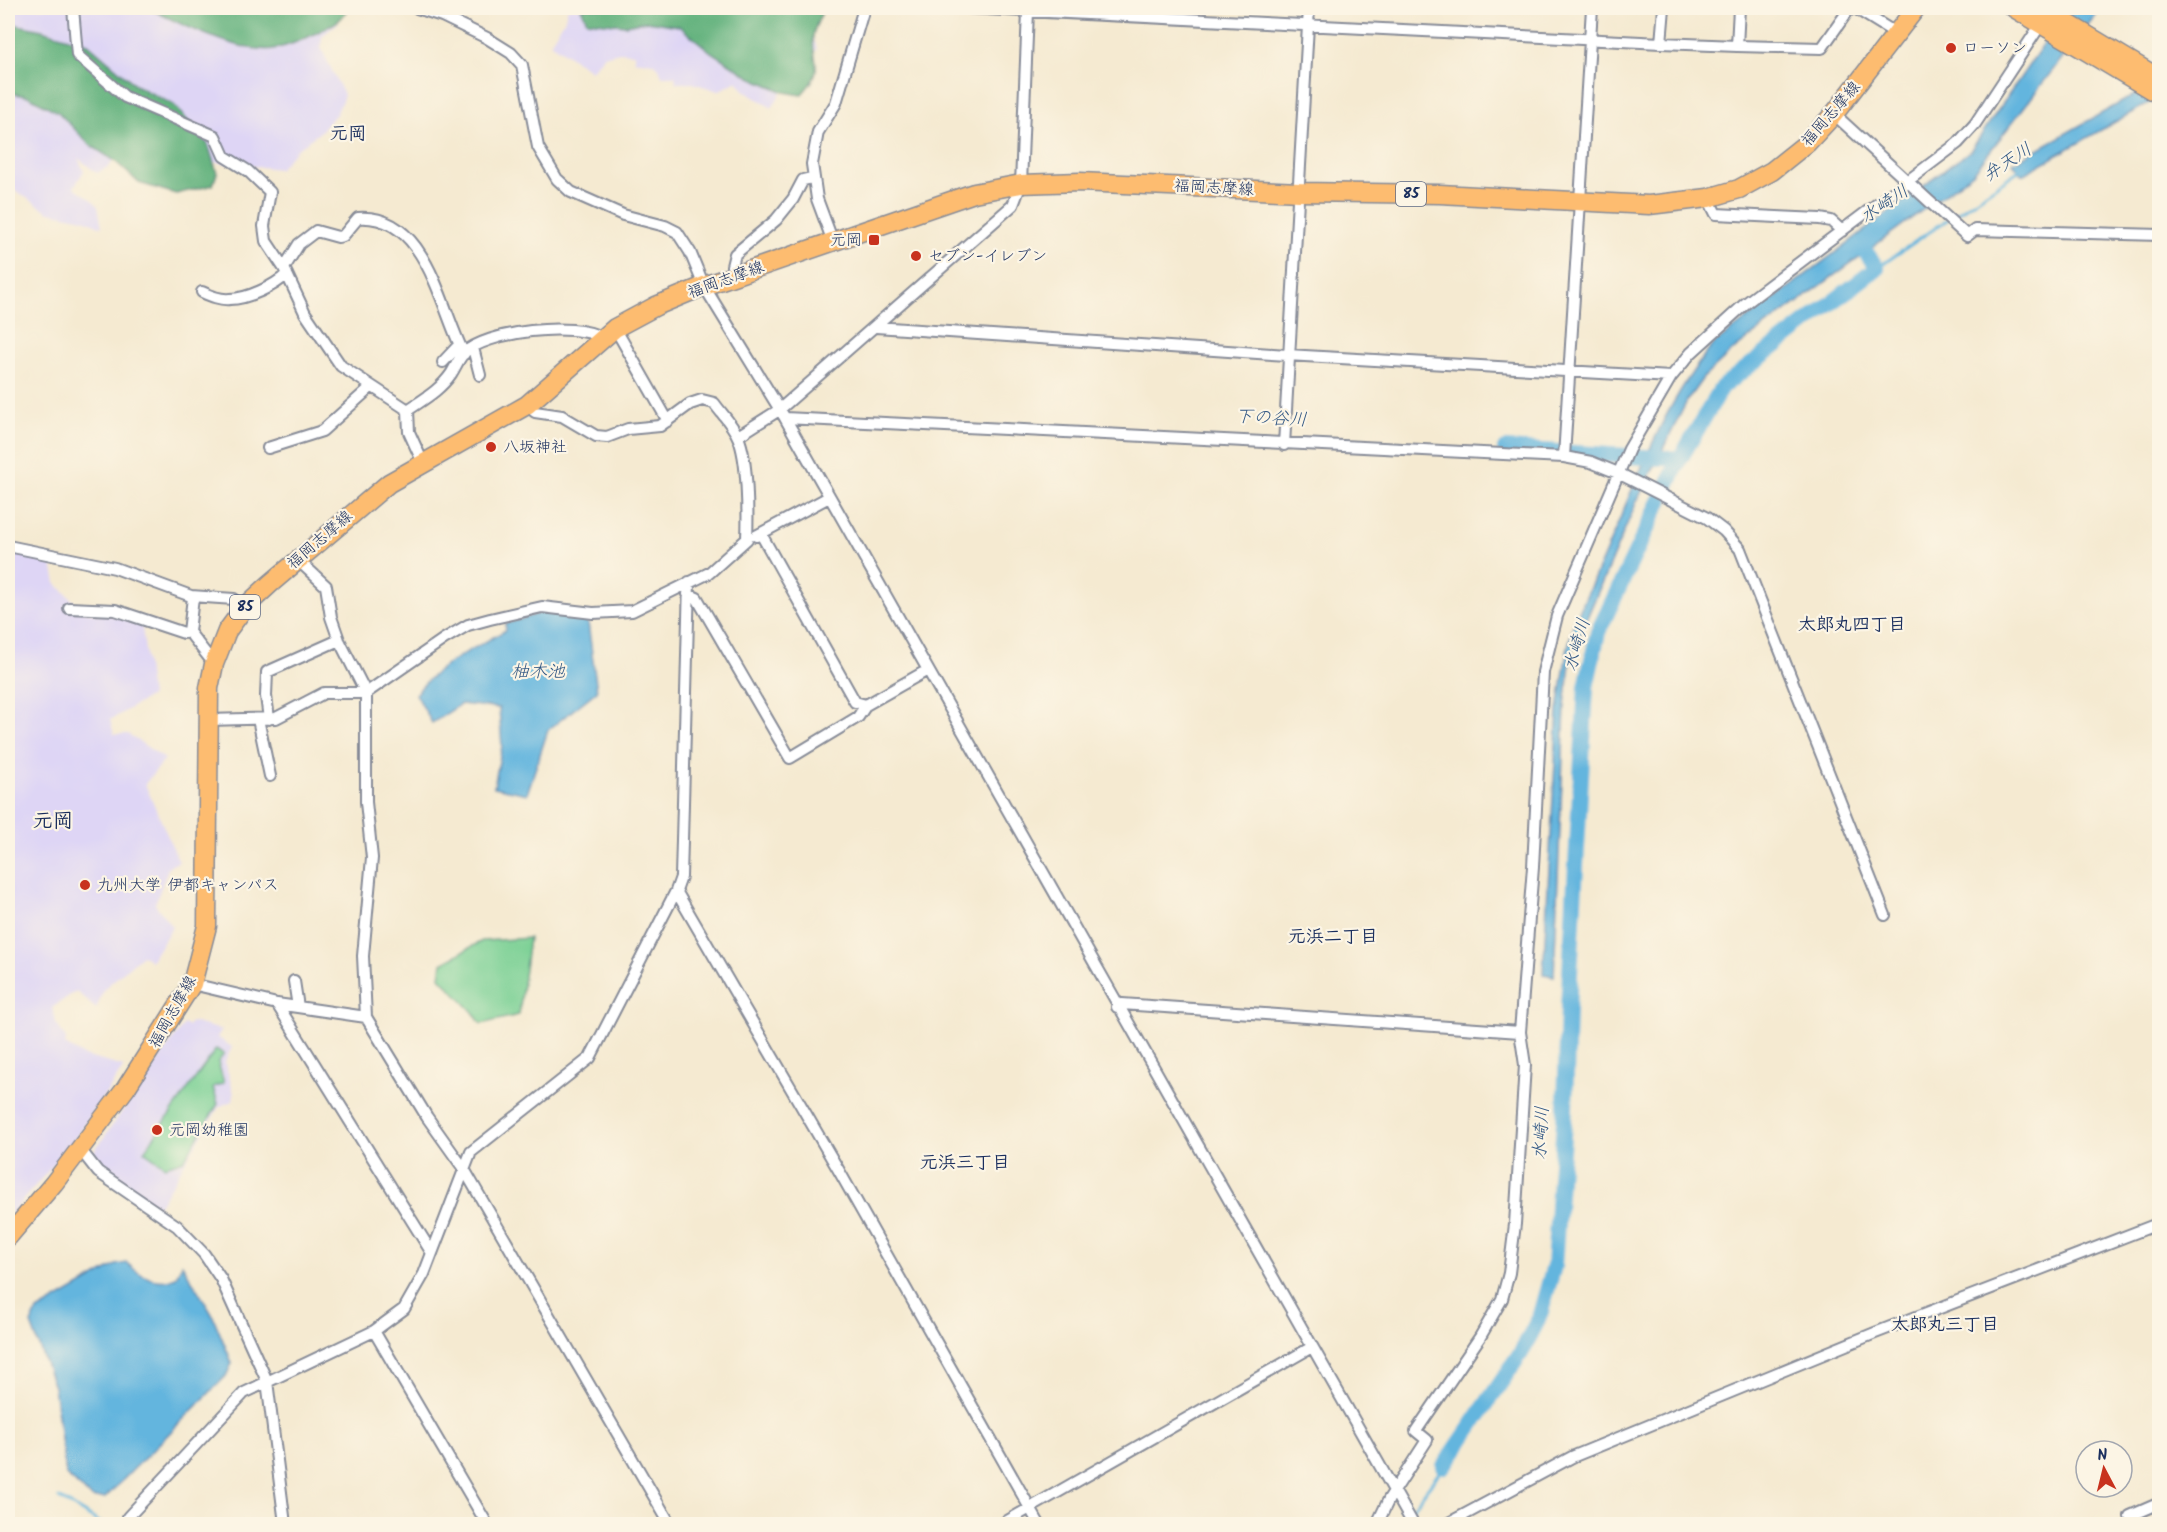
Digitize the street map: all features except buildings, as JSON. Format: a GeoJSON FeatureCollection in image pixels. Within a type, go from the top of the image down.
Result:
{"type":"FeatureCollection","features":[{"type":"Feature","properties":{"kind":"main road","name":"福岡志摩線"},"geometry":{"type":"LineString","coordinates":[[8,1237],[80,1149],[126,1088],[192,984],[207,926],[209,688],[214,664],[227,631],[244,608],[365,501],[423,463],[527,405],[609,333],[656,306],[704,286],[974,193],[1021,184],[1080,182],[1299,192],[1440,194],[1649,205],[1708,198],[1739,189],[1772,171],[1808,143],[1834,114],[1916,8]]}},
{"type":"Feature","properties":{"kind":"main road"},"geometry":{"type":"LineString","coordinates":[[2014,8],[2049,16],[2082,40],[2155,84]]}},
{"type":"Feature","properties":{"kind":"street"},"geometry":{"type":"LineString","coordinates":[[73,8],[77,55],[125,97],[215,136],[224,156],[248,171],[270,192],[264,226],[266,241],[286,271],[305,313],[341,366],[408,410]]}},
{"type":"Feature","properties":{"kind":"street"},"geometry":{"type":"LineString","coordinates":[[417,8],[442,16],[511,53],[522,65],[538,147],[557,179],[571,192],[596,205],[665,226],[677,232],[690,252],[704,286],[782,414],[1117,1007],[1413,1524]]}},
{"type":"Feature","properties":{"kind":"street"},"geometry":{"type":"LineString","coordinates":[[834,242],[812,178],[812,164],[818,132],[836,103],[864,8]]}},
{"type":"Feature","properties":{"kind":"street"},"geometry":{"type":"LineString","coordinates":[[967,8],[1591,40],[1822,48],[1850,8]]}},
{"type":"Feature","properties":{"kind":"street"},"geometry":{"type":"LineString","coordinates":[[1284,445],[1287,356],[1309,8]]}},
{"type":"Feature","properties":{"kind":"street"},"geometry":{"type":"LineString","coordinates":[[1564,453],[1593,8]]}},
{"type":"Feature","properties":{"kind":"street"},"geometry":{"type":"LineString","coordinates":[[1661,43],[1664,8]]}},
{"type":"Feature","properties":{"kind":"street"},"geometry":{"type":"LineString","coordinates":[[1737,46],[1739,8]]}},
{"type":"Feature","properties":{"kind":"street"},"geometry":{"type":"LineString","coordinates":[[1856,8],[1897,34]]}},
{"type":"Feature","properties":{"kind":"street"},"geometry":{"type":"LineString","coordinates":[[738,436],[782,414],[1013,205],[1021,184],[1028,10]]}},
{"type":"Feature","properties":{"kind":"street"},"geometry":{"type":"LineString","coordinates":[[1377,1524],[1394,1492],[1428,1440],[1416,1431],[1480,1337],[1502,1299],[1509,1273],[1515,1224],[1525,1065],[1520,1032],[1533,867],[1540,699],[1547,648],[1557,616],[1621,475],[1629,449],[1671,377],[1690,353],[1746,303],[1958,143],[1975,124],[2049,16]]}},
{"type":"Feature","properties":{"kind":"street"},"geometry":{"type":"LineString","coordinates":[[1834,114],[1967,236],[1975,230],[2160,235]]}},
{"type":"Feature","properties":{"kind":"street"},"geometry":{"type":"LineString","coordinates":[[735,276],[732,266],[735,254],[776,220],[793,199],[803,180],[812,178]]}},
{"type":"Feature","properties":{"kind":"street"},"geometry":{"type":"LineString","coordinates":[[1708,198],[1716,214],[1820,219],[1831,221],[1842,231]]}},
{"type":"Feature","properties":{"kind":"street"},"geometry":{"type":"LineString","coordinates":[[202,292],[216,298],[234,299],[281,280],[299,244],[316,231],[338,237],[343,236],[358,218],[366,217],[396,225],[433,275],[465,349],[480,375]]}},
{"type":"Feature","properties":{"kind":"street"},"geometry":{"type":"LineString","coordinates":[[876,327],[1287,356],[1671,377]]}},
{"type":"Feature","properties":{"kind":"street"},"geometry":{"type":"LineString","coordinates":[[443,362],[465,349],[498,337],[540,331],[609,333],[668,421]]}},
{"type":"Feature","properties":{"kind":"street"},"geometry":{"type":"LineString","coordinates":[[408,410],[432,394],[450,375],[465,349]]}},
{"type":"Feature","properties":{"kind":"street"},"geometry":{"type":"LineString","coordinates":[[268,448],[322,431],[370,387]]}},
{"type":"Feature","properties":{"kind":"street"},"geometry":{"type":"LineString","coordinates":[[527,405],[535,412],[562,416],[596,436],[607,437],[628,429],[660,426],[690,404],[702,400],[714,403],[738,436],[745,484],[747,539]]}},
{"type":"Feature","properties":{"kind":"street"},"geometry":{"type":"LineString","coordinates":[[408,410],[409,432],[423,463]]}},
{"type":"Feature","properties":{"kind":"street"},"geometry":{"type":"LineString","coordinates":[[782,414],[1284,445],[1564,453],[1621,475],[1707,518],[1724,531],[1740,549],[1885,915]]}},
{"type":"Feature","properties":{"kind":"street"},"geometry":{"type":"LineString","coordinates":[[208,720],[264,719],[295,710],[324,693],[366,693],[468,625],[542,607],[593,613],[632,611],[688,588],[710,573],[747,539],[761,534],[829,497]]}},
{"type":"Feature","properties":{"kind":"street"},"geometry":{"type":"LineString","coordinates":[[761,534],[855,702],[866,705]]}},
{"type":"Feature","properties":{"kind":"street"},"geometry":{"type":"LineString","coordinates":[[8,546],[116,568],[138,575],[166,589],[193,597],[234,599],[244,608]]}},
{"type":"Feature","properties":{"kind":"street"},"geometry":{"type":"LineString","coordinates":[[298,560],[326,586],[331,617],[339,640],[366,693],[366,802],[372,866],[363,956],[366,1017],[427,1117],[464,1169],[670,1524]]}},
{"type":"Feature","properties":{"kind":"street"},"geometry":{"type":"LineString","coordinates":[[688,588],[697,598],[790,758],[858,717],[866,705],[926,670]]}},
{"type":"Feature","properties":{"kind":"street"},"geometry":{"type":"LineString","coordinates":[[127,1521],[244,1392],[374,1331],[404,1309],[424,1274],[471,1152],[590,1058],[676,891],[681,877],[688,588]]}},
{"type":"Feature","properties":{"kind":"street"},"geometry":{"type":"LineString","coordinates":[[193,597],[189,632],[214,664]]}},
{"type":"Feature","properties":{"kind":"street"},"geometry":{"type":"LineString","coordinates":[[69,608],[115,610],[184,633],[189,632]]}},
{"type":"Feature","properties":{"kind":"street"},"geometry":{"type":"LineString","coordinates":[[270,776],[264,719],[267,672],[339,640]]}},
{"type":"Feature","properties":{"kind":"street"},"geometry":{"type":"LineString","coordinates":[[676,891],[844,1179],[1039,1524]]}},
{"type":"Feature","properties":{"kind":"street"},"geometry":{"type":"LineString","coordinates":[[294,981],[298,1008]]}},
{"type":"Feature","properties":{"kind":"street"},"geometry":{"type":"LineString","coordinates":[[192,984],[298,1008],[366,1017]]}},
{"type":"Feature","properties":{"kind":"street"},"geometry":{"type":"LineString","coordinates":[[278,1004],[432,1253]]}},
{"type":"Feature","properties":{"kind":"street"},"geometry":{"type":"LineString","coordinates":[[1117,1007],[1122,1004],[1520,1032]]}},
{"type":"Feature","properties":{"kind":"street"},"geometry":{"type":"LineString","coordinates":[[80,1149],[98,1172],[177,1226],[204,1254],[221,1279],[267,1381],[285,1524]]}},
{"type":"Feature","properties":{"kind":"street"},"geometry":{"type":"LineString","coordinates":[[1447,1524],[1572,1457],[1875,1333],[2160,1223]]}},
{"type":"Feature","properties":{"kind":"street"},"geometry":{"type":"LineString","coordinates":[[374,1331],[487,1524]]}},
{"type":"Feature","properties":{"kind":"street"},"geometry":{"type":"LineString","coordinates":[[1002,1524],[1312,1347]]}},
{"type":"Feature","properties":{"kind":"street"},"geometry":{"type":"LineString","coordinates":[[2130,1516],[2160,1503]]}},
{"type":"Feature","properties":{"kind":"shaded area"},"geometry":{"type":"Polygon","coordinates":[[[8,8],[346,8],[337,24],[322,36],[321,48],[344,95],[337,113],[320,132],[296,150],[279,169],[117,152],[110,166],[97,173],[78,158],[84,171],[74,187],[94,201],[98,207],[102,227],[84,219],[49,212],[8,186],[8,8]]]}},
{"type":"Feature","properties":{"kind":"shaded area"},"geometry":{"type":"Polygon","coordinates":[[[568,8],[810,8],[802,21],[813,35],[817,49],[814,53],[807,48],[772,108],[745,91],[737,81],[718,91],[693,83],[676,83],[675,76],[662,76],[659,68],[653,63],[635,61],[634,53],[619,52],[604,56],[591,71],[550,43],[564,21],[568,8]]]}},
{"type":"Feature","properties":{"kind":"shaded area","name":"九州大学 伊都キャンパス"},"geometry":{"type":"Polygon","coordinates":[[[8,549],[51,559],[56,583],[75,603],[75,610],[141,620],[151,696],[110,720],[114,734],[128,734],[165,759],[145,784],[179,862],[169,866],[155,904],[172,927],[151,961],[142,955],[104,989],[96,1009],[76,991],[52,1008],[56,1023],[66,1039],[65,1045],[84,1056],[124,1067],[70,1146],[8,1217],[8,549]]]}},
{"type":"Feature","properties":{"kind":"shaded area","name":"元岡幼稚園"},"geometry":{"type":"Polygon","coordinates":[[[191,1022],[222,1030],[217,1037],[232,1047],[225,1062],[234,1094],[233,1101],[219,1107],[158,1207],[101,1169],[92,1154],[184,1024],[188,1026],[191,1022]]]}},
{"type":"Feature","properties":{"kind":"green space"},"geometry":{"type":"Polygon","coordinates":[[[149,8],[347,8],[337,22],[309,37],[279,48],[260,49],[244,47],[210,36],[149,8]]]}},
{"type":"Feature","properties":{"kind":"green space"},"geometry":{"type":"Polygon","coordinates":[[[581,8],[823,8],[813,35],[816,74],[801,95],[784,92],[750,77],[711,52],[679,26],[647,21],[625,25],[587,21],[581,8]]]}},
{"type":"Feature","properties":{"kind":"green space"},"geometry":{"type":"Polygon","coordinates":[[[8,23],[42,30],[88,44],[137,86],[174,105],[208,144],[217,173],[213,185],[176,194],[139,183],[115,161],[90,145],[58,112],[28,96],[8,93],[8,23]]]}},
{"type":"Feature","properties":{"kind":"green space"},"geometry":{"type":"Polygon","coordinates":[[[529,938],[519,1015],[481,1024],[473,1012],[440,977],[442,963],[482,941],[529,938]]]}},
{"type":"Feature","properties":{"kind":"green space"},"geometry":{"type":"Polygon","coordinates":[[[216,1049],[224,1054],[218,1062],[224,1083],[213,1087],[218,1104],[184,1160],[165,1166],[144,1151],[216,1049]]]}},
{"type":"Feature","properties":{"kind":"water"},"geometry":{"type":"Polygon","coordinates":[[[2068,8],[2101,8],[1973,173],[1736,348],[1703,378],[1688,399],[1637,501],[1571,655],[1565,706],[1554,976],[1543,974],[1558,710],[1567,652],[1573,626],[1667,414],[1681,389],[1714,344],[1971,150],[2068,8]]]}},
{"type":"Feature","properties":{"kind":"water"},"geometry":{"type":"Polygon","coordinates":[[[2159,81],[2159,97],[2022,175],[2013,163],[2159,81]]]}},
{"type":"Feature","properties":{"kind":"water","name":"柚木池"},"geometry":{"type":"Polygon","coordinates":[[[544,612],[585,619],[588,623],[597,691],[548,730],[527,794],[494,787],[502,746],[499,708],[461,704],[432,723],[416,694],[434,674],[445,666],[506,630],[505,624],[544,612]]]}},
{"type":"Feature","properties":{"kind":"water"},"geometry":{"type":"Polygon","coordinates":[[[127,1263],[143,1276],[156,1280],[169,1280],[176,1277],[182,1264],[212,1314],[232,1363],[226,1376],[105,1498],[92,1498],[66,1475],[54,1387],[31,1324],[37,1311],[116,1265],[127,1263]]]}},
{"type":"Feature","properties":{"kind":"waterway","name":"弁天川"},"geometry":{"type":"LineString","coordinates":[[1877,268],[2021,169]]}},
{"type":"Feature","properties":{"kind":"waterway","name":"水崎川"},"geometry":{"type":"LineString","coordinates":[[1444,1466],[1521,1353],[1539,1318],[1554,1266],[1565,1107],[1568,1009],[1586,687],[1598,632],[1680,459],[1722,387],[1877,268],[1861,245],[1870,238]]}},
{"type":"Feature","properties":{"kind":"waterway","name":"下の谷川"},"geometry":{"type":"LineString","coordinates":[[1505,449],[1680,459]]}},
{"type":"Feature","properties":{"kind":"waterway"},"geometry":{"type":"LineString","coordinates":[[1409,1513],[1444,1466]]}},
{"type":"Feature","properties":{"kind":"waterway"},"geometry":{"type":"LineString","coordinates":[[59,1498],[102,1524]]}},
{"type":"Feature","properties":{"kind":"place","name":"ローソン"},"geometry":{"type":"Point","coordinates":[1951,48]}},
{"type":"Feature","properties":{"kind":"place","name":"元岡"},"geometry":{"type":"Point","coordinates":[874,240]}},
{"type":"Feature","properties":{"kind":"place","name":"セブン-イレブン"},"geometry":{"type":"Point","coordinates":[916,256]}},
{"type":"Feature","properties":{"kind":"place","name":"八坂神社"},"geometry":{"type":"Point","coordinates":[491,447]}},
{"type":"Feature","properties":{"kind":"place","name":"九州大学 伊都キャンパス"},"geometry":{"type":"Point","coordinates":[85,885]}},
{"type":"Feature","properties":{"kind":"place","name":"元岡幼稚園"},"geometry":{"type":"Point","coordinates":[157,1130]}},
{"type":"Feature","properties":{"kind":"district","name":"元岡"},"geometry":{"type":"Point","coordinates":[348,134]}},
{"type":"Feature","properties":{"kind":"district","name":"太郎丸四丁目"},"geometry":{"type":"Point","coordinates":[1852,625]}},
{"type":"Feature","properties":{"kind":"district","name":"元岡"},"geometry":{"type":"Point","coordinates":[53,822]}},
{"type":"Feature","properties":{"kind":"district","name":"元浜二丁目"},"geometry":{"type":"Point","coordinates":[1333,937]}},
{"type":"Feature","properties":{"kind":"district","name":"元浜三丁目"},"geometry":{"type":"Point","coordinates":[965,1163]}},
{"type":"Feature","properties":{"kind":"district","name":"太郎丸三丁目"},"geometry":{"type":"Point","coordinates":[1945,1325]}}]}
